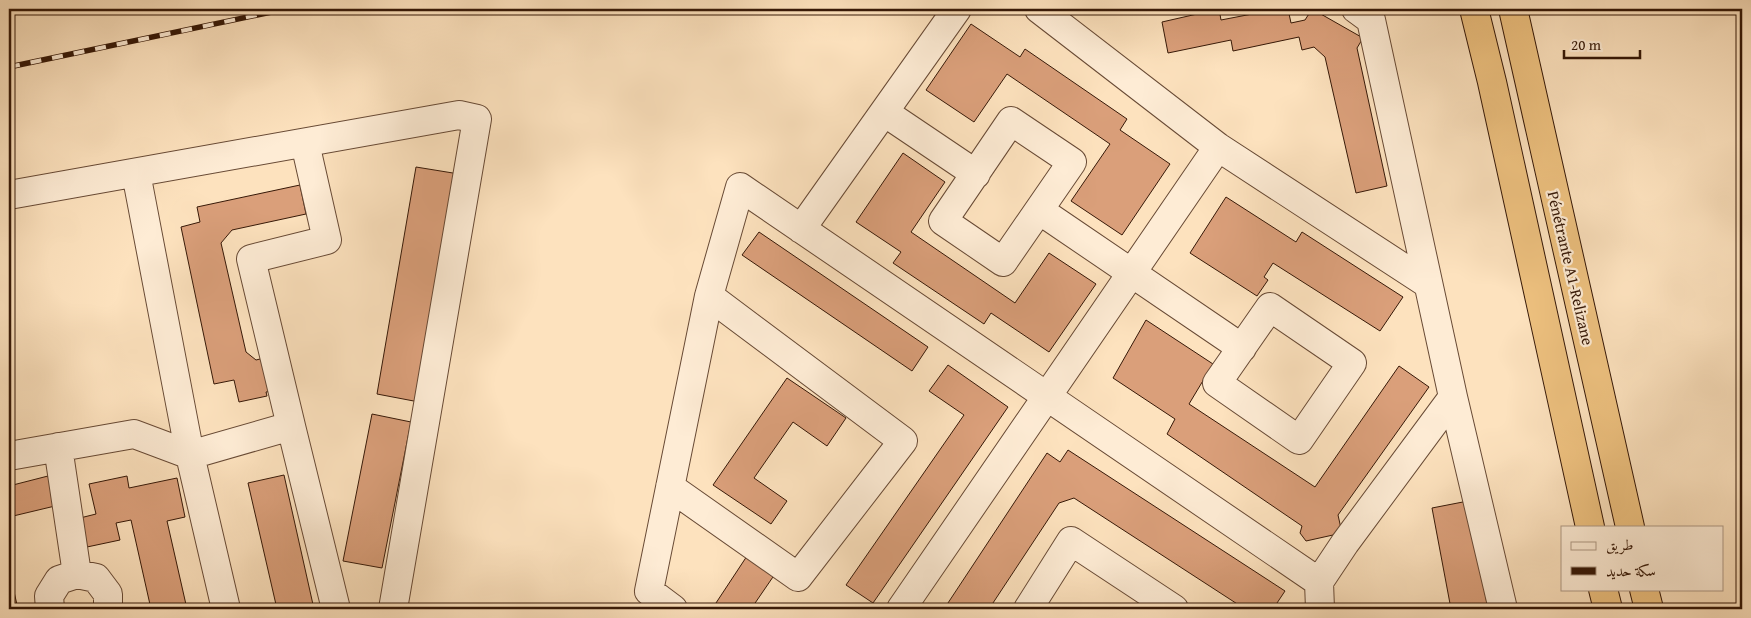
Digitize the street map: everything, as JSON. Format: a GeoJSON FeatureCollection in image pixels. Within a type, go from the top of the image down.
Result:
{"type":"FeatureCollection","features":[{"type":"Feature","properties":{"kind":"highway"},"geometry":{"type":"LineString","coordinates":[[1474,9],[1492,82],[1590,526]]}},
{"type":"Feature","properties":{"kind":"highway","name":"Pénétrante A1-Relizane"},"geometry":{"type":"LineString","coordinates":[[1513,9],[1630,526]]}},
{"type":"Feature","properties":{"kind":"highway"},"geometry":{"type":"LineString","coordinates":[[1603,590],[1608,609]]}},
{"type":"Feature","properties":{"kind":"highway"},"geometry":{"type":"LineString","coordinates":[[1644,590],[1649,609]]}},
{"type":"Feature","properties":{"kind":"street"},"geometry":{"type":"LineString","coordinates":[[801,228],[957,9]]}},
{"type":"Feature","properties":{"kind":"street"},"geometry":{"type":"LineString","coordinates":[[1039,9],[1218,148],[1428,284]]}},
{"type":"Feature","properties":{"kind":"street"},"geometry":{"type":"LineString","coordinates":[[1356,9],[1371,20],[1453,397],[1504,609]]}},
{"type":"Feature","properties":{"kind":"street"},"geometry":{"type":"LineString","coordinates":[[884,112],[976,174]]}},
{"type":"Feature","properties":{"kind":"street"},"geometry":{"type":"LineString","coordinates":[[9,195],[459,115],[477,119],[393,609]]}},
{"type":"Feature","properties":{"kind":"street"},"geometry":{"type":"LineString","coordinates":[[1012,122],[1072,162],[1039,210],[1003,262],[943,221],[1012,122]]}},
{"type":"Feature","properties":{"kind":"street"},"geometry":{"type":"LineString","coordinates":[[305,143],[327,240],[251,259],[336,609]]}},
{"type":"Feature","properties":{"kind":"street"},"geometry":{"type":"LineString","coordinates":[[901,609],[1218,148]]}},
{"type":"Feature","properties":{"kind":"street"},"geometry":{"type":"LineString","coordinates":[[136,173],[190,455],[226,609]]}},
{"type":"Feature","properties":{"kind":"street"},"geometry":{"type":"LineString","coordinates":[[673,609],[648,591],[709,296],[740,187],[1319,582]]}},
{"type":"Feature","properties":{"kind":"street"},"geometry":{"type":"LineString","coordinates":[[1039,210],[1242,348]]}},
{"type":"Feature","properties":{"kind":"street"},"geometry":{"type":"LineString","coordinates":[[670,487],[798,577],[903,441],[709,296]]}},
{"type":"Feature","properties":{"kind":"street"},"geometry":{"type":"LineString","coordinates":[[1270,307],[1352,363],[1299,440],[1217,383],[1242,348],[1270,307]]}},
{"type":"Feature","properties":{"kind":"street"},"geometry":{"type":"LineString","coordinates":[[1320,609],[1319,582],[1345,543],[1453,397]]}},
{"type":"Feature","properties":{"kind":"street"},"geometry":{"type":"LineString","coordinates":[[9,456],[134,434],[190,455],[291,426]]}},
{"type":"Feature","properties":{"kind":"street"},"geometry":{"type":"LineString","coordinates":[[58,447],[76,574]]}},
{"type":"Feature","properties":{"kind":"street"},"geometry":{"type":"LineString","coordinates":[[1028,609],[1071,541],[1174,609]]}},
{"type":"Feature","properties":{"kind":"street"},"geometry":{"type":"LineString","coordinates":[[50,609],[49,596],[59,580],[76,574],[96,578],[108,594],[108,609]]}},
{"type":"Feature","properties":{"kind":"building"},"geometry":{"type":"Polygon","coordinates":[[[1219,9],[1221,20],[1278,9],[1288,9],[1291,23],[1305,20],[1312,9],[1363,38],[1357,48],[1387,186],[1356,193],[1325,57],[1314,47],[1302,50],[1299,37],[1233,51],[1231,40],[1168,53],[1162,22],[1219,9]]]}},
{"type":"Feature","properties":{"kind":"building"},"geometry":{"type":"Polygon","coordinates":[[[971,24],[1020,57],[1025,49],[1127,119],[1120,130],[1170,164],[1122,235],[1071,201],[1110,144],[1007,74],[974,122],[926,90],[971,24]]]}},
{"type":"Feature","properties":{"kind":"building"},"geometry":{"type":"Polygon","coordinates":[[[903,153],[945,182],[911,232],[1015,303],[1049,253],[1096,284],[1049,352],[991,313],[984,324],[893,263],[901,252],[856,222],[903,153]]]}},
{"type":"Feature","properties":{"kind":"building"},"geometry":{"type":"Polygon","coordinates":[[[416,167],[459,174],[419,402],[377,394],[416,167]]]}},
{"type":"Feature","properties":{"kind":"building"},"geometry":{"type":"Polygon","coordinates":[[[300,185],[306,214],[232,230],[221,243],[246,352],[256,360],[272,356],[280,390],[266,392],[267,396],[239,402],[234,380],[214,384],[181,227],[200,222],[197,207],[300,185]]]}},
{"type":"Feature","properties":{"kind":"building"},"geometry":{"type":"Polygon","coordinates":[[[1226,197],[1296,242],[1302,232],[1403,297],[1380,331],[1273,263],[1264,277],[1268,280],[1257,296],[1190,253],[1226,197]]]}},
{"type":"Feature","properties":{"kind":"building"},"geometry":{"type":"Polygon","coordinates":[[[759,232],[928,347],[912,371],[742,255],[759,232]]]}},
{"type":"Feature","properties":{"kind":"building"},"geometry":{"type":"Polygon","coordinates":[[[1146,320],[1213,364],[1189,404],[1315,487],[1399,366],[1429,387],[1338,515],[1342,533],[1306,541],[1300,533],[1302,526],[1167,434],[1175,419],[1113,378],[1146,320]]]}},
{"type":"Feature","properties":{"kind":"building"},"geometry":{"type":"Polygon","coordinates":[[[948,365],[1008,407],[873,603],[846,585],[964,415],[929,391],[948,365]]]}},
{"type":"Feature","properties":{"kind":"building"},"geometry":{"type":"Polygon","coordinates":[[[787,378],[846,418],[827,446],[793,422],[754,478],[787,501],[771,524],[713,485],[787,378]]]}},
{"type":"Feature","properties":{"kind":"building"},"geometry":{"type":"Polygon","coordinates":[[[372,414],[411,422],[382,568],[343,561],[372,414]]]}},
{"type":"Feature","properties":{"kind":"building"},"geometry":{"type":"Polygon","coordinates":[[[1068,450],[1285,591],[1273,609],[1245,609],[1074,498],[1059,503],[989,609],[944,609],[1047,453],[1060,462],[1068,450]]]}},
{"type":"Feature","properties":{"kind":"building"},"geometry":{"type":"Polygon","coordinates":[[[284,475],[314,609],[277,609],[248,483],[284,475]]]}},
{"type":"Feature","properties":{"kind":"building"},"geometry":{"type":"Polygon","coordinates":[[[48,476],[55,506],[9,517],[9,486],[48,476]]]}},
{"type":"Feature","properties":{"kind":"building"},"geometry":{"type":"Polygon","coordinates":[[[127,476],[129,488],[177,478],[185,517],[167,521],[187,609],[151,609],[131,520],[116,523],[120,540],[87,547],[80,518],[96,514],[89,484],[127,476]]]}},
{"type":"Feature","properties":{"kind":"building"},"geometry":{"type":"Polygon","coordinates":[[[1468,501],[1488,609],[1451,609],[1432,508],[1468,501]]]}},
{"type":"Feature","properties":{"kind":"building"},"geometry":{"type":"Polygon","coordinates":[[[747,556],[775,574],[751,609],[712,609],[747,556]]]}},
{"type":"Feature","properties":{"kind":"building"},"geometry":{"type":"Polygon","coordinates":[[[9,570],[18,609],[9,609],[9,570]]]}},
{"type":"Feature","properties":{"kind":"railway"},"geometry":{"type":"LineString","coordinates":[[9,67],[286,9]]}}]}
